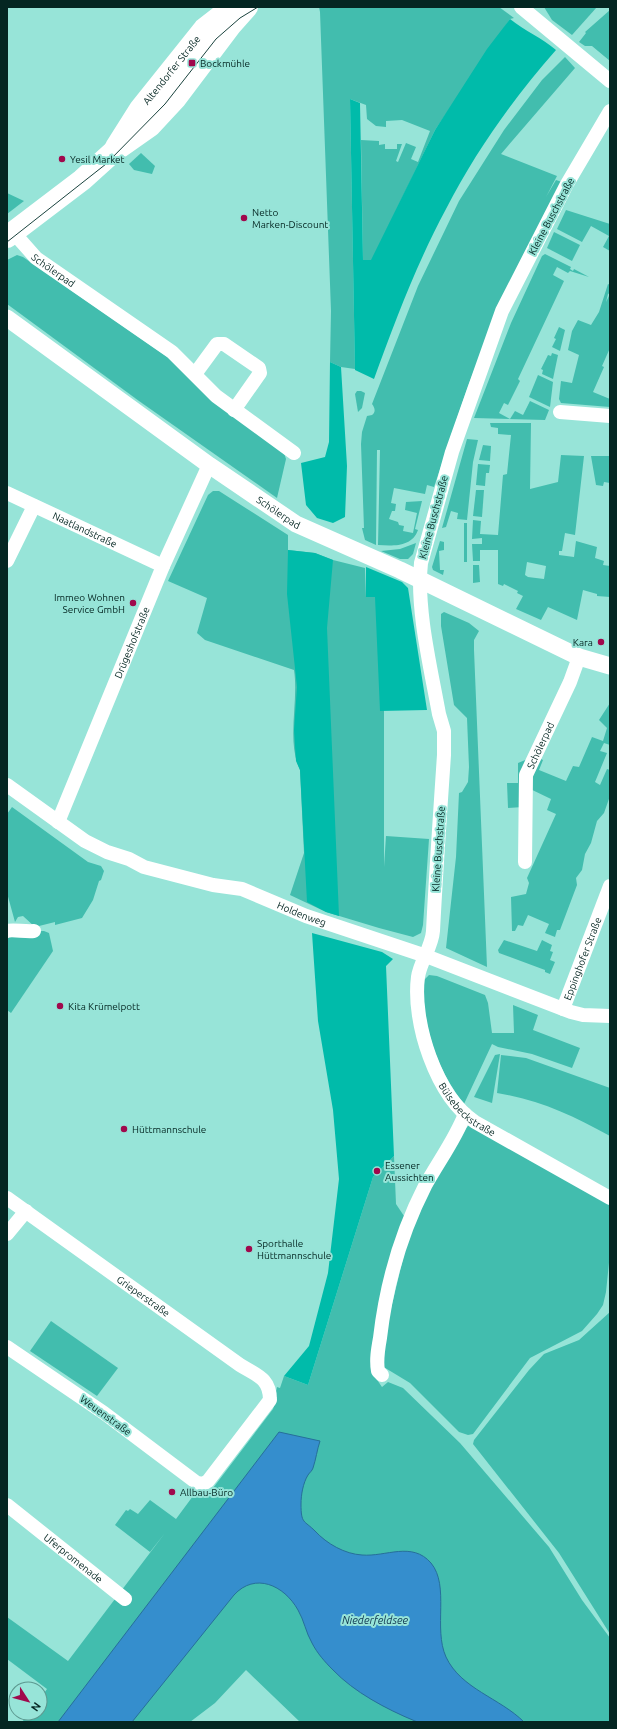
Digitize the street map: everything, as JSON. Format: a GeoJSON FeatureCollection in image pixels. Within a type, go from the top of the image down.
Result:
{"type":"FeatureCollection","features":[{"type":"Feature","properties":{"kind":"main road","name":"Altendorfer Straße"},"geometry":{"type":"LineString","coordinates":[[10,235],[82,180],[113,152],[140,109],[204,29],[222,15],[246,7]]}},
{"type":"Feature","properties":{"kind":"street"},"geometry":{"type":"LineString","coordinates":[[522,7],[610,81]]}},
{"type":"Feature","properties":{"kind":"street","name":"Kleine Buschstraße"},"geometry":{"type":"LineString","coordinates":[[426,956],[432,935],[444,731],[435,690],[421,608],[419,579],[421,564],[452,452],[502,311],[563,190],[610,111]]}},
{"type":"Feature","properties":{"kind":"street","name":"Schölerpad"},"geometry":{"type":"LineString","coordinates":[[10,235],[36,258],[172,352],[216,396],[294,453]]}},
{"type":"Feature","properties":{"kind":"street","name":"Schölerpad"},"geometry":{"type":"LineString","coordinates":[[7,318],[209,465],[276,512],[303,528],[419,579],[579,657],[610,666]]}},
{"type":"Feature","properties":{"kind":"street"},"geometry":{"type":"LineString","coordinates":[[195,374],[217,344],[224,344],[259,368],[260,373],[234,410]]}},
{"type":"Feature","properties":{"kind":"street"},"geometry":{"type":"LineString","coordinates":[[560,412],[610,416]]}},
{"type":"Feature","properties":{"kind":"street","name":"Drügeshofstraße"},"geometry":{"type":"LineString","coordinates":[[58,822],[163,566],[209,465]]}},
{"type":"Feature","properties":{"kind":"street","name":"Naatlandstraße"},"geometry":{"type":"LineString","coordinates":[[7,493],[163,566]]}},
{"type":"Feature","properties":{"kind":"street"},"geometry":{"type":"LineString","coordinates":[[7,561],[34,506]]}},
{"type":"Feature","properties":{"kind":"street","name":"Schölerpad"},"geometry":{"type":"LineString","coordinates":[[525,862],[526,775],[570,682],[579,657]]}},
{"type":"Feature","properties":{"kind":"street","name":"Holdenweg"},"geometry":{"type":"LineString","coordinates":[[7,785],[94,846],[129,859],[144,867],[213,885],[242,889],[306,916],[426,956],[563,1009],[583,1015],[610,1016]]}},
{"type":"Feature","properties":{"kind":"street","name":"Eppinghofer Straße"},"geometry":{"type":"LineString","coordinates":[[563,1009],[610,886]]}},
{"type":"Feature","properties":{"kind":"street"},"geometry":{"type":"LineString","coordinates":[[7,931],[10,930],[23,933],[34,931]]}},
{"type":"Feature","properties":{"kind":"street","name":"Bülsebeckstraße"},"geometry":{"type":"LineString","coordinates":[[426,956],[418,976],[418,1000],[422,1025],[437,1073],[449,1094],[465,1114],[610,1198]]}},
{"type":"Feature","properties":{"kind":"street"},"geometry":{"type":"LineString","coordinates":[[382,1375],[378,1371],[377,1363],[384,1307],[400,1249],[426,1186],[458,1130],[465,1114]]}},
{"type":"Feature","properties":{"kind":"street","name":"Grieperstraße"},"geometry":{"type":"LineString","coordinates":[[7,1198],[266,1382],[270,1389],[270,1400],[208,1482],[203,1484]]}},
{"type":"Feature","properties":{"kind":"street"},"geometry":{"type":"LineString","coordinates":[[7,1234],[26,1211]]}},
{"type":"Feature","properties":{"kind":"street","name":"Weuenstraße"},"geometry":{"type":"LineString","coordinates":[[7,1347],[104,1413],[197,1482],[203,1484]]}},
{"type":"Feature","properties":{"kind":"street","name":"Uferpromenade"},"geometry":{"type":"LineString","coordinates":[[7,1505],[124,1599]]}},
{"type":"Feature","properties":{"kind":"green space"},"geometry":{"type":"Polygon","coordinates":[[[319,7],[499,7],[514,18],[510,19],[435,130],[372,260],[363,261],[361,140],[379,141],[379,145],[385,144],[385,149],[397,149],[397,144],[402,144],[396,161],[398,162],[406,143],[416,147],[411,159],[418,162],[430,131],[402,120],[386,121],[386,127],[376,126],[367,119],[366,105],[350,99],[355,369],[341,367],[330,362],[331,311],[319,7]]]}},
{"type":"Feature","properties":{"kind":"green space"},"geometry":{"type":"Polygon","coordinates":[[[544,7],[597,7],[572,35],[552,20],[544,7]]]}},
{"type":"Feature","properties":{"kind":"green space"},"geometry":{"type":"Polygon","coordinates":[[[610,10],[610,61],[592,46],[585,46],[579,42],[586,33],[585,32],[610,10]]]}},
{"type":"Feature","properties":{"kind":"green space"},"geometry":{"type":"Polygon","coordinates":[[[510,19],[556,50],[525,87],[496,126],[470,167],[435,229],[398,314],[374,379],[355,370],[350,99],[360,103],[363,260],[371,260],[435,130],[487,49],[510,19]]]}},
{"type":"Feature","properties":{"kind":"green space"},"geometry":{"type":"Polygon","coordinates":[[[565,57],[575,68],[501,154],[557,176],[546,197],[556,180],[562,182],[491,327],[468,386],[434,487],[427,485],[425,494],[394,488],[391,503],[396,504],[395,511],[392,511],[389,519],[398,522],[399,525],[404,526],[403,531],[413,533],[417,513],[405,510],[406,502],[422,501],[415,529],[418,530],[411,540],[402,544],[378,545],[380,450],[377,450],[376,545],[365,540],[362,528],[364,528],[361,444],[362,432],[367,416],[372,415],[375,411],[372,404],[418,286],[459,201],[504,130],[542,80],[565,57]]]}},
{"type":"Feature","properties":{"kind":"green space"},"geometry":{"type":"Polygon","coordinates":[[[141,153],[155,166],[152,174],[134,170],[129,164],[141,153]]]}},
{"type":"Feature","properties":{"kind":"green space"},"geometry":{"type":"Polygon","coordinates":[[[7,193],[24,201],[7,214],[7,193]]]}},
{"type":"Feature","properties":{"kind":"green space"},"geometry":{"type":"Polygon","coordinates":[[[566,210],[610,224],[610,251],[603,247],[609,236],[591,226],[582,242],[557,229],[566,210]]]}},
{"type":"Feature","properties":{"kind":"green space"},"geometry":{"type":"Polygon","coordinates":[[[554,232],[580,245],[572,261],[547,248],[554,232]]]}},
{"type":"Feature","properties":{"kind":"green space"},"geometry":{"type":"Polygon","coordinates":[[[545,254],[571,267],[570,269],[573,271],[574,269],[589,277],[570,271],[568,273],[557,267],[553,275],[564,281],[518,379],[520,381],[508,405],[504,403],[499,413],[510,419],[515,411],[523,415],[530,401],[549,410],[545,420],[474,418],[511,323],[542,256],[545,254]]]}},
{"type":"Feature","properties":{"kind":"green space"},"geometry":{"type":"Polygon","coordinates":[[[17,255],[23,257],[176,363],[284,453],[286,459],[277,498],[139,401],[7,304],[7,260],[17,255]]]}},
{"type":"Feature","properties":{"kind":"green space"},"geometry":{"type":"Polygon","coordinates":[[[608,284],[610,285],[610,293],[608,294],[606,302],[610,294],[610,348],[602,366],[604,367],[593,392],[610,399],[610,407],[561,403],[559,399],[561,381],[572,383],[579,355],[568,350],[572,331],[578,320],[591,325],[599,312],[608,284]]]}},
{"type":"Feature","properties":{"kind":"green space"},"geometry":{"type":"Polygon","coordinates":[[[559,327],[565,330],[560,351],[552,347],[559,327]]]}},
{"type":"Feature","properties":{"kind":"green space"},"geometry":{"type":"Polygon","coordinates":[[[552,353],[558,355],[553,379],[542,374],[543,370],[541,369],[548,355],[551,356],[552,353]]]}},
{"type":"Feature","properties":{"kind":"green space"},"geometry":{"type":"Polygon","coordinates":[[[330,362],[341,367],[347,466],[345,517],[333,523],[317,518],[306,505],[301,463],[325,457],[329,442],[330,362]]]}},
{"type":"Feature","properties":{"kind":"green space"},"geometry":{"type":"Polygon","coordinates":[[[538,375],[553,382],[550,407],[529,397],[538,375]]]}},
{"type":"Feature","properties":{"kind":"green space"},"geometry":{"type":"Polygon","coordinates":[[[357,391],[365,393],[362,408],[358,412],[355,394],[357,391]]]}},
{"type":"Feature","properties":{"kind":"green space"},"geometry":{"type":"Polygon","coordinates":[[[490,423],[531,423],[530,489],[558,482],[561,455],[584,456],[575,535],[565,533],[562,551],[559,551],[559,555],[574,557],[576,541],[597,547],[595,558],[604,561],[603,565],[610,566],[610,597],[597,596],[597,594],[583,590],[577,620],[548,607],[541,620],[516,609],[523,596],[517,593],[518,591],[504,584],[503,586],[498,584],[498,550],[480,550],[480,561],[473,561],[472,544],[482,544],[482,538],[472,539],[473,520],[481,521],[480,534],[498,535],[503,475],[507,474],[511,435],[498,434],[498,428],[491,427],[490,423]],[[527,562],[525,575],[528,577],[544,579],[546,566],[527,562]]]}},
{"type":"Feature","properties":{"kind":"green space"},"geometry":{"type":"Polygon","coordinates":[[[467,439],[478,440],[473,462],[467,520],[457,519],[458,513],[451,511],[446,527],[442,528],[467,439]]]}},
{"type":"Feature","properties":{"kind":"green space"},"geometry":{"type":"Polygon","coordinates":[[[483,445],[491,446],[490,461],[479,460],[483,445]]]}},
{"type":"Feature","properties":{"kind":"green space"},"geometry":{"type":"Polygon","coordinates":[[[591,456],[610,456],[610,483],[604,482],[603,486],[596,485],[591,456]]]}},
{"type":"Feature","properties":{"kind":"green space"},"geometry":{"type":"Polygon","coordinates":[[[478,464],[490,465],[489,473],[486,473],[485,486],[476,485],[478,464]]]}},
{"type":"Feature","properties":{"kind":"green space"},"geometry":{"type":"Polygon","coordinates":[[[476,490],[484,490],[482,517],[473,516],[476,490]]]}},
{"type":"Feature","properties":{"kind":"green space"},"geometry":{"type":"Polygon","coordinates":[[[213,491],[219,491],[288,535],[288,550],[315,553],[333,560],[365,568],[366,597],[376,596],[384,710],[384,867],[386,836],[429,839],[423,925],[421,933],[413,937],[326,912],[290,895],[304,853],[300,770],[296,758],[293,734],[295,695],[294,670],[205,640],[197,633],[207,598],[168,581],[208,495],[213,491]]]}},
{"type":"Feature","properties":{"kind":"green space"},"geometry":{"type":"Polygon","coordinates":[[[464,523],[467,523],[467,562],[464,562],[464,523]]]}},
{"type":"Feature","properties":{"kind":"green space"},"geometry":{"type":"Polygon","coordinates":[[[440,541],[444,542],[444,550],[439,551],[440,570],[444,570],[443,575],[433,570],[432,567],[440,541]]]}},
{"type":"Feature","properties":{"kind":"green space"},"geometry":{"type":"Polygon","coordinates":[[[416,543],[413,554],[408,559],[400,559],[381,551],[400,549],[416,543]]]}},
{"type":"Feature","properties":{"kind":"green space"},"geometry":{"type":"Polygon","coordinates":[[[288,550],[315,553],[333,560],[327,628],[339,916],[326,912],[307,902],[300,770],[296,761],[294,730],[297,687],[287,594],[288,550]]]}},
{"type":"Feature","properties":{"kind":"green space"},"geometry":{"type":"Polygon","coordinates":[[[473,565],[479,565],[480,582],[473,583],[473,565]]]}},
{"type":"Feature","properties":{"kind":"green space"},"geometry":{"type":"Polygon","coordinates":[[[366,567],[402,582],[408,588],[427,710],[380,711],[375,597],[366,597],[366,567]]]}},
{"type":"Feature","properties":{"kind":"green space"},"geometry":{"type":"Polygon","coordinates":[[[444,612],[469,623],[479,631],[474,640],[474,650],[487,967],[446,948],[456,857],[459,793],[462,792],[468,782],[469,767],[467,718],[454,705],[441,626],[441,614],[444,612]]]}},
{"type":"Feature","properties":{"kind":"green space"},"geometry":{"type":"Polygon","coordinates":[[[610,703],[610,745],[604,743],[600,751],[607,753],[595,782],[600,785],[607,769],[610,770],[610,796],[604,813],[597,821],[591,843],[585,854],[582,870],[576,878],[577,885],[560,930],[557,930],[555,937],[545,933],[549,924],[528,915],[523,926],[518,925],[515,931],[512,931],[511,897],[526,894],[529,883],[527,878],[556,814],[547,810],[551,799],[524,786],[523,807],[508,808],[507,783],[518,783],[518,763],[535,756],[543,760],[539,770],[566,781],[573,766],[579,767],[592,737],[603,741],[607,728],[599,720],[610,703]]]}},
{"type":"Feature","properties":{"kind":"green space"},"geometry":{"type":"Polygon","coordinates":[[[12,807],[88,862],[101,866],[104,871],[101,880],[99,881],[93,900],[82,918],[55,925],[55,922],[35,927],[23,916],[18,917],[15,922],[7,893],[7,814],[12,807]]]}},
{"type":"Feature","properties":{"kind":"green space"},"geometry":{"type":"Polygon","coordinates":[[[44,931],[49,933],[53,951],[11,1013],[7,1010],[7,932],[44,931]]]}},
{"type":"Feature","properties":{"kind":"green space"},"geometry":{"type":"Polygon","coordinates":[[[312,933],[382,952],[393,959],[386,966],[394,1156],[373,1177],[308,1385],[284,1376],[309,1346],[328,1273],[339,1179],[333,1110],[318,1021],[312,933]]]}},
{"type":"Feature","properties":{"kind":"green space"},"geometry":{"type":"Polygon","coordinates":[[[504,940],[537,951],[542,940],[552,945],[550,951],[553,952],[550,960],[555,962],[550,974],[545,972],[545,970],[499,953],[498,950],[504,940]]]}},
{"type":"Feature","properties":{"kind":"green space"},"geometry":{"type":"Polygon","coordinates":[[[429,975],[437,976],[485,995],[488,1003],[492,1033],[514,1033],[513,1005],[538,1015],[533,1030],[580,1048],[572,1068],[532,1054],[498,1047],[492,1044],[464,1104],[454,1091],[446,1076],[428,1030],[425,1013],[424,980],[429,975]]]}},
{"type":"Feature","properties":{"kind":"green space"},"geometry":{"type":"Polygon","coordinates":[[[500,1054],[492,1103],[474,1097],[495,1055],[500,1054]]]}},
{"type":"Feature","properties":{"kind":"green space"},"geometry":{"type":"Polygon","coordinates":[[[501,1055],[526,1058],[610,1088],[610,1136],[582,1121],[542,1104],[497,1093],[501,1055]]]}},
{"type":"Feature","properties":{"kind":"green space"},"geometry":{"type":"Polygon","coordinates":[[[469,1125],[610,1204],[610,1253],[606,1292],[603,1305],[597,1314],[582,1331],[530,1358],[473,1434],[468,1435],[459,1432],[410,1383],[382,1366],[389,1317],[407,1242],[429,1191],[465,1129],[469,1125]]]}},
{"type":"Feature","properties":{"kind":"green space"},"geometry":{"type":"Polygon","coordinates":[[[394,1156],[396,1204],[406,1219],[373,1374],[382,1387],[388,1382],[403,1388],[460,1443],[549,1547],[582,1600],[610,1638],[610,1722],[300,1722],[246,1670],[215,1703],[190,1722],[22,1722],[48,1721],[48,1681],[36,1681],[7,1659],[7,1617],[68,1661],[165,1533],[150,1552],[115,1525],[126,1510],[128,1511],[130,1509],[138,1514],[150,1500],[176,1519],[193,1496],[210,1492],[273,1409],[277,1397],[275,1397],[277,1387],[280,1388],[284,1376],[308,1385],[373,1177],[394,1156]]]}},
{"type":"Feature","properties":{"kind":"green space"},"geometry":{"type":"Polygon","coordinates":[[[610,1312],[610,1634],[559,1553],[473,1444],[474,1440],[529,1370],[544,1354],[579,1340],[610,1312]]]}},
{"type":"Feature","properties":{"kind":"green space"},"geometry":{"type":"Polygon","coordinates":[[[51,1321],[118,1368],[97,1396],[30,1351],[51,1321]]]}},
{"type":"Feature","properties":{"kind":"water","name":"Niederfeldsee"},"geometry":{"type":"Polygon","coordinates":[[[279,1432],[320,1441],[312,1471],[306,1478],[303,1489],[301,1510],[304,1521],[325,1540],[337,1548],[349,1553],[371,1555],[407,1551],[424,1556],[437,1572],[440,1583],[442,1646],[446,1657],[461,1677],[504,1706],[524,1722],[428,1723],[415,1721],[382,1705],[351,1686],[324,1661],[310,1639],[298,1610],[285,1594],[269,1584],[260,1583],[251,1584],[242,1588],[234,1595],[132,1722],[58,1722],[279,1432]]]}},
{"type":"Feature","properties":{"kind":"tram line"},"geometry":{"type":"LineString","coordinates":[[7,242],[106,164],[165,104],[216,39],[240,18],[258,7]]}},
{"type":"Feature","properties":{"kind":"place","name":"Bockmühle"},"geometry":{"type":"Point","coordinates":[192,63]}},
{"type":"Feature","properties":{"kind":"place","name":"Yesil Market"},"geometry":{"type":"Point","coordinates":[62,159]}},
{"type":"Feature","properties":{"kind":"place","name":"Netto Marken-Discount"},"geometry":{"type":"Point","coordinates":[244,218]}},
{"type":"Feature","properties":{"kind":"place","name":"Immeo Wohnen Service GmbH"},"geometry":{"type":"Point","coordinates":[133,603]}},
{"type":"Feature","properties":{"kind":"place","name":"Kara"},"geometry":{"type":"Point","coordinates":[601,642]}},
{"type":"Feature","properties":{"kind":"place","name":"Kita Krümelpott"},"geometry":{"type":"Point","coordinates":[60,1006]}},
{"type":"Feature","properties":{"kind":"place","name":"Hüttmannschule"},"geometry":{"type":"Point","coordinates":[124,1129]}},
{"type":"Feature","properties":{"kind":"place","name":"Essener Aussichten"},"geometry":{"type":"Point","coordinates":[377,1171]}},
{"type":"Feature","properties":{"kind":"place","name":"Sporthalle Hüttmannschule"},"geometry":{"type":"Point","coordinates":[249,1249]}},
{"type":"Feature","properties":{"kind":"place","name":"Allbau-Büro"},"geometry":{"type":"Point","coordinates":[172,1492]}}]}
